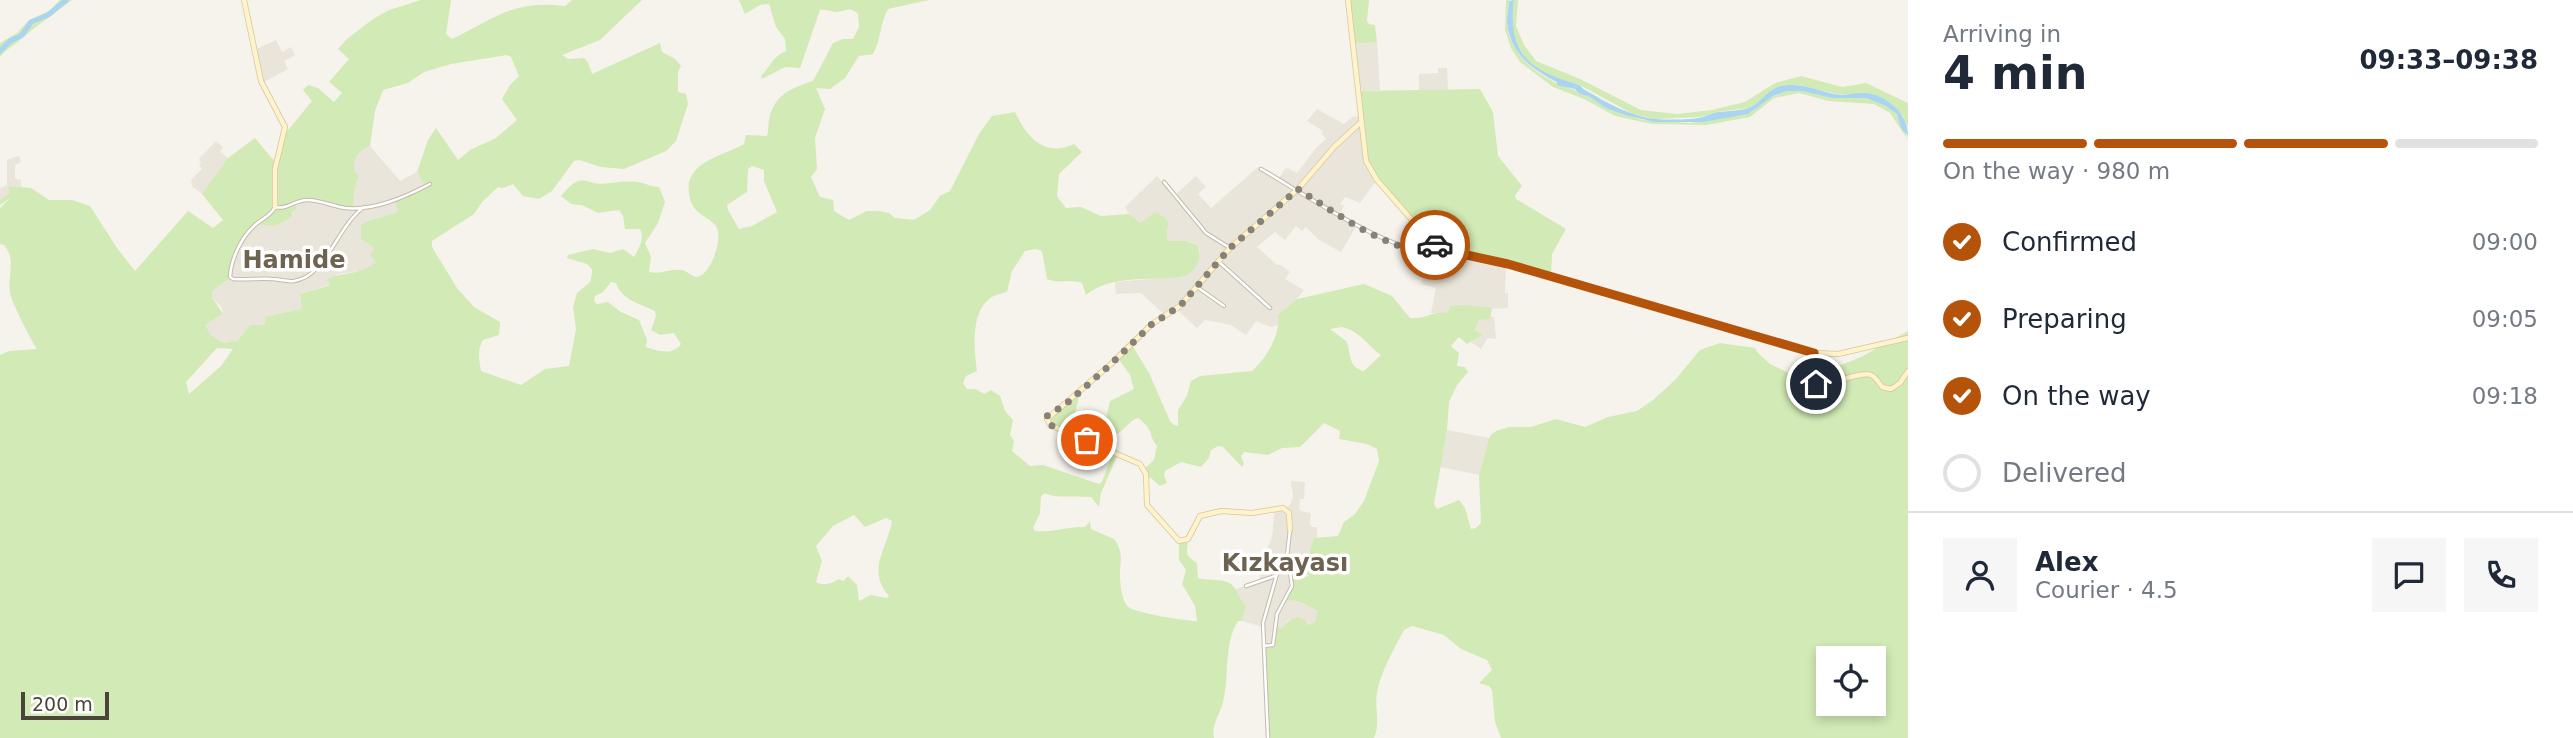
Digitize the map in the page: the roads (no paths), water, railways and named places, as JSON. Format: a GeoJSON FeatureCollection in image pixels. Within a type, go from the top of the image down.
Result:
{"type":"FeatureCollection","features":[{"type":"Feature","properties":{"kind":"street"},"geometry":{"type":"LineString","coordinates":[[244,0],[261,81],[285,127],[275,169],[275,206],[270,215],[253,226],[241,244],[230,272],[231,278],[293,281],[309,276],[319,268],[349,221],[364,207]]}},
{"type":"Feature","properties":{"kind":"street"},"geometry":{"type":"LineString","coordinates":[[1348,0],[1364,157],[1370,170],[1435,245],[1814,353],[1838,355],[1908,338]]}},
{"type":"Feature","properties":{"kind":"street"},"geometry":{"type":"LineString","coordinates":[[1264,646],[1273,645],[1278,611],[1291,590],[1287,556],[1289,513],[1283,508],[1248,514],[1221,511],[1200,516],[1188,539],[1179,541],[1147,505],[1146,474],[1140,464],[1050,425],[1047,421],[1048,415],[1066,404],[1152,324],[1180,306],[1230,248],[1298,189],[1334,147],[1360,123]]}},
{"type":"Feature","properties":{"kind":"street"},"geometry":{"type":"LineString","coordinates":[[1261,169],[1346,220],[1391,243],[1421,250],[1431,250],[1435,245]]}},
{"type":"Feature","properties":{"kind":"street"},"geometry":{"type":"LineString","coordinates":[[1164,182],[1206,233],[1230,248]]}},
{"type":"Feature","properties":{"kind":"street"},"geometry":{"type":"LineString","coordinates":[[275,206],[282,208],[309,200],[348,208],[364,207],[396,200],[430,184]]}},
{"type":"Feature","properties":{"kind":"street"},"geometry":{"type":"LineString","coordinates":[[1218,261],[1270,308]]}},
{"type":"Feature","properties":{"kind":"street"},"geometry":{"type":"LineString","coordinates":[[1196,287],[1224,306]]}},
{"type":"Feature","properties":{"kind":"street"},"geometry":{"type":"LineString","coordinates":[[1814,353],[1808,377],[1816,384],[1826,385],[1846,377],[1866,374],[1873,376],[1884,389],[1891,389],[1900,383],[1908,371]]}},
{"type":"Feature","properties":{"kind":"street"},"geometry":{"type":"LineString","coordinates":[[1268,738],[1263,623],[1277,574],[1287,556]]}},
{"type":"Feature","properties":{"kind":"street"},"geometry":{"type":"LineString","coordinates":[[1246,586],[1269,580],[1277,574]]}},
{"type":"Feature","properties":{"kind":"water"},"geometry":{"type":"Polygon","coordinates":[[[1514,0],[1514,34],[1525,57],[1546,72],[1580,85],[1628,112],[1647,118],[1698,118],[1716,112],[1749,108],[1774,89],[1785,85],[1799,86],[1834,94],[1865,93],[1881,97],[1900,113],[1908,136],[1901,128],[1897,114],[1886,106],[1867,98],[1832,98],[1803,91],[1787,91],[1773,96],[1748,114],[1703,122],[1655,122],[1625,115],[1606,108],[1575,89],[1557,85],[1557,82],[1524,59],[1513,43],[1507,22],[1509,1],[1514,0]]]}},
{"type":"Feature","properties":{"kind":"waterway"},"geometry":{"type":"LineString","coordinates":[[0,51],[10,41],[22,35],[31,22],[48,15],[66,0]]}},
{"type":"Feature","properties":{"kind":"district","name":"Hamide"},"geometry":{"type":"Point","coordinates":[294,260]}},
{"type":"Feature","properties":{"kind":"district","name":"Kızkayası"},"geometry":{"type":"Point","coordinates":[1285,563]}}]}
